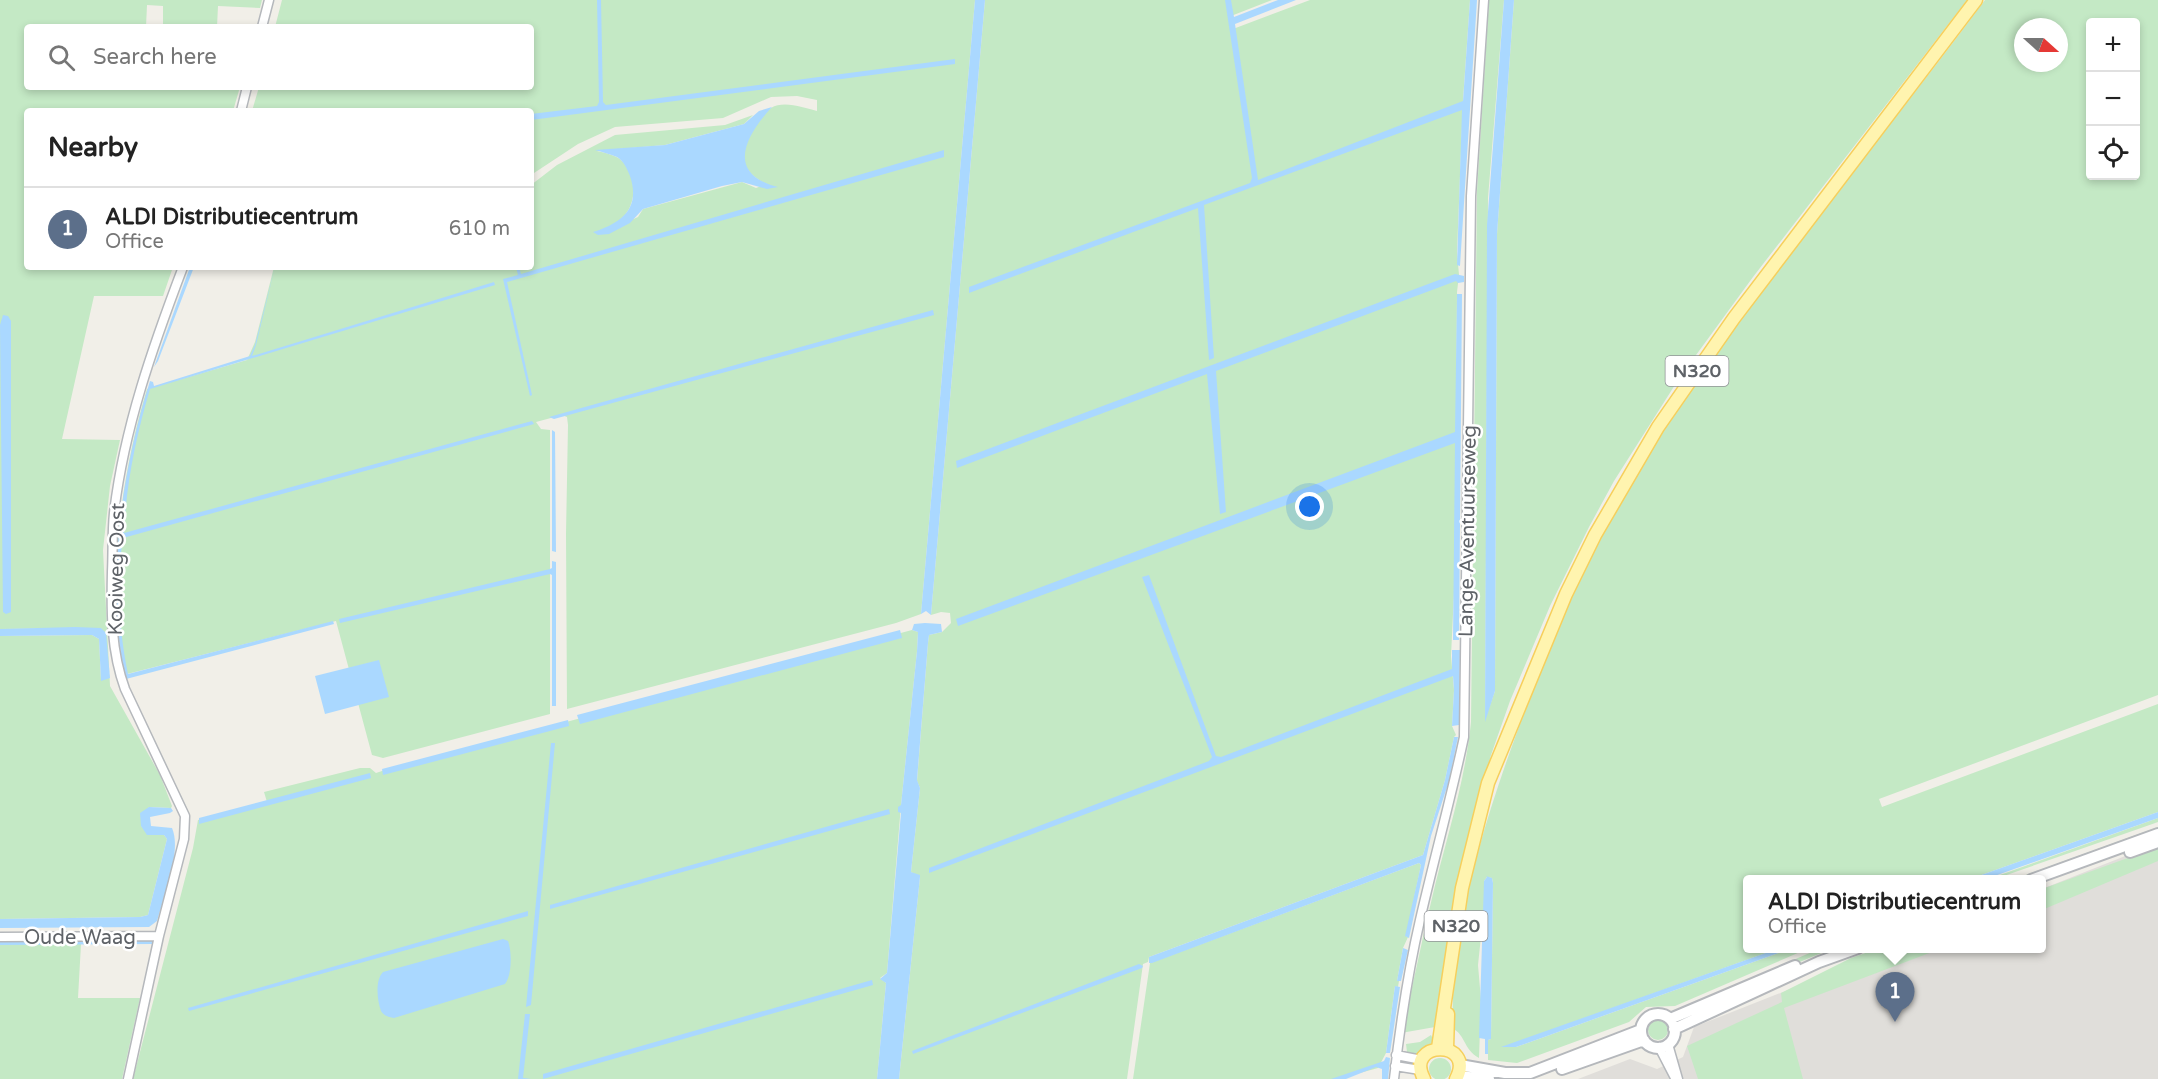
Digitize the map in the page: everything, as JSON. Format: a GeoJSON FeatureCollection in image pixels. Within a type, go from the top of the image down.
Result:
{"type":"FeatureCollection","features":[{"type":"Feature","properties":{"kind":"main road","name":"N320"},"geometry":{"type":"LineString","coordinates":[[1443,1049],[1441,1020],[1446,1001],[1462,888],[1488,783],[1562,605],[1595,535],[1658,427],[1734,318],[1976,0]]}},
{"type":"Feature","properties":{"kind":"main road"},"geometry":{"type":"LineString","coordinates":[[1422,1069],[1429,1052],[1443,1049],[1456,1056],[1458,1073]]}},
{"type":"Feature","properties":{"kind":"street"},"geometry":{"type":"LineString","coordinates":[[263,24],[269,0]]}},
{"type":"Feature","properties":{"kind":"street","name":"Lange Aventuurseweg"},"geometry":{"type":"LineString","coordinates":[[1394,1079],[1419,921],[1449,809],[1464,737],[1471,196],[1484,0]]}},
{"type":"Feature","properties":{"kind":"street"},"geometry":{"type":"LineString","coordinates":[[242,108],[246,90]]}},
{"type":"Feature","properties":{"kind":"street","name":"Kooiweg Oost"},"geometry":{"type":"LineString","coordinates":[[128,1079],[159,936],[184,839],[185,816],[125,689],[118,668],[111,618],[114,525],[125,446],[155,339],[182,270]]}},
{"type":"Feature","properties":{"kind":"street"},"geometry":{"type":"LineString","coordinates":[[2042,875],[2158,834]]}},
{"type":"Feature","properties":{"kind":"street"},"geometry":{"type":"LineString","coordinates":[[2046,882],[2158,842]]}},
{"type":"Feature","properties":{"kind":"street","name":"Oude Waag"},"geometry":{"type":"LineString","coordinates":[[0,938],[159,936]]}},
{"type":"Feature","properties":{"kind":"street"},"geometry":{"type":"LineString","coordinates":[[1672,1024],[1826,953]]}},
{"type":"Feature","properties":{"kind":"street"},"geometry":{"type":"LineString","coordinates":[[1672,1024],[1844,953]]}},
{"type":"Feature","properties":{"kind":"street"},"geometry":{"type":"LineString","coordinates":[[1652,1015],[1662,1015],[1672,1024],[1673,1037],[1664,1046],[1651,1046],[1643,1035],[1644,1021],[1652,1015]]}},
{"type":"Feature","properties":{"kind":"street"},"geometry":{"type":"LineString","coordinates":[[1458,1073],[1530,1073],[1643,1035]]}},
{"type":"Feature","properties":{"kind":"street"},"geometry":{"type":"LineString","coordinates":[[1531,1079],[1643,1035]]}},
{"type":"Feature","properties":{"kind":"street"},"geometry":{"type":"LineString","coordinates":[[1664,1046],[1677,1079]]}},
{"type":"Feature","properties":{"kind":"street"},"geometry":{"type":"LineString","coordinates":[[1396,1055],[1422,1069]]}},
{"type":"Feature","properties":{"kind":"street"},"geometry":{"type":"LineString","coordinates":[[1395,1066],[1422,1069]]}},
{"type":"Feature","properties":{"kind":"street"},"geometry":{"type":"LineString","coordinates":[[1458,1073],[1489,1079]]}},
{"type":"Feature","properties":{"kind":"shaded area"},"geometry":{"type":"Polygon","coordinates":[[[2158,843],[2158,1079],[1578,1079],[1630,1059],[1657,1069],[1683,1057],[1694,1027],[1882,953],[2046,953],[2046,887],[2158,843]]]}},
{"type":"Feature","properties":{"kind":"green space"},"geometry":{"type":"Polygon","coordinates":[[[0,0],[262,0],[260,8],[218,6],[217,24],[163,24],[163,6],[147,5],[146,24],[24,24],[24,90],[239,90],[234,108],[24,108],[24,270],[172,270],[163,296],[94,296],[62,439],[120,440],[110,486],[103,550],[109,673],[101,628],[0,629],[0,0]]]}},
{"type":"Feature","properties":{"kind":"green space"},"geometry":{"type":"Polygon","coordinates":[[[282,0],[975,0],[921,614],[896,623],[567,709],[568,425],[567,417],[562,415],[536,422],[541,429],[550,430],[550,714],[383,758],[372,755],[336,621],[127,674],[120,641],[116,593],[119,534],[127,474],[147,389],[247,360],[255,342],[273,270],[534,270],[534,183],[557,165],[615,135],[725,125],[753,115],[744,124],[665,145],[597,151],[614,156],[623,162],[633,181],[633,196],[629,209],[619,221],[598,235],[638,217],[643,209],[742,182],[756,188],[767,184],[751,174],[745,166],[743,157],[749,137],[757,123],[766,112],[776,106],[794,105],[817,111],[817,100],[797,96],[771,97],[723,118],[615,127],[578,144],[534,173],[534,108],[253,108],[258,90],[534,90],[534,24],[276,24],[282,0]]]}},
{"type":"Feature","properties":{"kind":"green space"},"geometry":{"type":"Polygon","coordinates":[[[985,0],[1272,0],[1231,16],[1233,29],[1310,0],[1470,0],[1463,100],[1457,252],[1459,275],[1455,572],[1451,656],[1454,690],[1452,726],[1456,735],[1423,855],[1149,957],[1148,962],[1143,964],[1127,1079],[899,1079],[920,877],[911,872],[920,788],[917,781],[928,643],[929,635],[942,632],[951,623],[950,613],[941,612],[931,615],[985,0]]]}},
{"type":"Feature","properties":{"kind":"green space"},"geometry":{"type":"Polygon","coordinates":[[[1489,0],[1504,0],[1488,198],[1485,719],[1495,691],[1497,234],[1514,0],[1967,0],[1753,277],[1680,377],[1614,481],[1550,606],[1510,701],[1491,755],[1457,887],[1435,1027],[1401,1033],[1460,789],[1471,722],[1477,191],[1489,0]]]}},
{"type":"Feature","properties":{"kind":"green space"},"geometry":{"type":"Polygon","coordinates":[[[1985,0],[2158,0],[2158,695],[1879,799],[1882,807],[2158,704],[2158,812],[1981,875],[1743,875],[1743,953],[1766,953],[1504,1047],[1516,1047],[1779,953],[1798,953],[1675,1006],[1646,1007],[1629,1022],[1517,1063],[1488,1060],[1488,1040],[1491,1039],[1493,883],[1492,878],[1487,877],[1484,881],[1484,908],[1478,965],[1481,1000],[1479,1058],[1470,1050],[1460,1034],[1452,1028],[1457,952],[1482,836],[1532,691],[1603,532],[1637,472],[1676,410],[1761,290],[1985,0]]]}},
{"type":"Feature","properties":{"kind":"green space"},"geometry":{"type":"Polygon","coordinates":[[[912,630],[918,632],[917,651],[887,973],[880,978],[886,983],[877,1079],[133,1079],[193,848],[198,820],[267,802],[264,792],[360,768],[370,768],[376,773],[912,630]]]}},
{"type":"Feature","properties":{"kind":"green space"},"geometry":{"type":"Polygon","coordinates":[[[92,635],[99,639],[101,680],[110,677],[110,686],[160,775],[172,806],[171,808],[149,807],[141,826],[164,835],[167,839],[148,915],[0,919],[0,636],[92,635]]]}},
{"type":"Feature","properties":{"kind":"green space"},"geometry":{"type":"Polygon","coordinates":[[[2158,818],[2158,822],[2006,875],[2000,875],[2158,818]]]}},
{"type":"Feature","properties":{"kind":"green space"},"geometry":{"type":"Polygon","coordinates":[[[2158,827],[2158,831],[2032,875],[2026,875],[2158,827]]]}},
{"type":"Feature","properties":{"kind":"green space"},"geometry":{"type":"Polygon","coordinates":[[[2158,847],[2158,861],[2046,908],[2046,888],[2158,847]]]}},
{"type":"Feature","properties":{"kind":"green space"},"geometry":{"type":"Polygon","coordinates":[[[1419,863],[1421,865],[1406,936],[1408,937],[1403,948],[1398,987],[1395,986],[1386,1053],[1378,1068],[1338,1079],[1133,1079],[1150,963],[1419,863]]]}},
{"type":"Feature","properties":{"kind":"green space"},"geometry":{"type":"Polygon","coordinates":[[[0,944],[81,944],[78,998],[140,998],[122,1079],[0,1079],[0,944]]]}},
{"type":"Feature","properties":{"kind":"green space"},"geometry":{"type":"Polygon","coordinates":[[[1810,953],[1821,953],[1689,1008],[1688,1005],[1810,953]]]}},
{"type":"Feature","properties":{"kind":"green space"},"geometry":{"type":"Polygon","coordinates":[[[1865,953],[1929,953],[1784,1008],[1803,1079],[1698,1079],[1687,1046],[1782,1002],[1781,993],[1865,953]]]}},
{"type":"Feature","properties":{"kind":"green space"},"geometry":{"type":"Polygon","coordinates":[[[1658,1020],[1665,1023],[1668,1030],[1665,1037],[1658,1040],[1651,1037],[1648,1030],[1651,1023],[1658,1020]]]}},
{"type":"Feature","properties":{"kind":"green space"},"geometry":{"type":"Polygon","coordinates":[[[1431,1035],[1434,1041],[1418,1055],[1407,1052],[1406,1044],[1420,1042],[1431,1035]]]}},
{"type":"Feature","properties":{"kind":"green space"},"geometry":{"type":"Polygon","coordinates":[[[1436,1058],[1444,1058],[1451,1065],[1451,1073],[1444,1080],[1436,1080],[1429,1073],[1429,1065],[1436,1058]]]}},
{"type":"Feature","properties":{"kind":"water"},"geometry":{"type":"Polygon","coordinates":[[[597,0],[601,0],[603,102],[606,105],[955,59],[955,64],[534,120],[534,114],[597,106],[599,102],[597,0]]]}},
{"type":"Feature","properties":{"kind":"water"},"geometry":{"type":"Polygon","coordinates":[[[975,0],[985,0],[931,615],[926,611],[921,614],[975,0]]]}},
{"type":"Feature","properties":{"kind":"water"},"geometry":{"type":"Polygon","coordinates":[[[1225,0],[1231,0],[1234,17],[1278,0],[1296,0],[1235,24],[1258,180],[1463,101],[1470,0],[1477,0],[1460,266],[1457,265],[1462,110],[1204,205],[1214,358],[1209,360],[1198,208],[969,293],[969,287],[1250,183],[1252,178],[1225,0]]]}},
{"type":"Feature","properties":{"kind":"water"},"geometry":{"type":"Polygon","coordinates":[[[1504,0],[1514,0],[1497,234],[1495,691],[1485,722],[1487,225],[1504,0]]]}},
{"type":"Feature","properties":{"kind":"water"},"geometry":{"type":"Polygon","coordinates":[[[772,107],[754,130],[745,153],[746,164],[751,173],[762,181],[778,187],[767,189],[742,182],[722,186],[643,209],[630,223],[609,234],[598,235],[593,232],[620,219],[631,206],[633,197],[630,176],[623,163],[617,157],[595,150],[665,145],[744,124],[759,111],[772,107]]]}},
{"type":"Feature","properties":{"kind":"water"},"geometry":{"type":"Polygon","coordinates":[[[944,150],[944,157],[507,282],[532,395],[530,396],[503,279],[518,275],[517,270],[520,270],[521,274],[944,150]]]}},
{"type":"Feature","properties":{"kind":"water"},"geometry":{"type":"Polygon","coordinates":[[[189,270],[193,270],[158,361],[154,367],[189,270]]]}},
{"type":"Feature","properties":{"kind":"water"},"geometry":{"type":"Polygon","coordinates":[[[274,270],[256,345],[252,356],[494,282],[495,285],[150,389],[132,461],[124,533],[532,421],[534,424],[123,538],[120,606],[122,641],[128,674],[333,621],[334,624],[126,679],[117,606],[119,529],[131,452],[150,381],[154,386],[250,356],[255,345],[274,270]]]}},
{"type":"Feature","properties":{"kind":"water"},"geometry":{"type":"Polygon","coordinates":[[[1455,274],[1464,276],[1464,282],[1456,281],[1216,371],[1226,512],[1220,514],[1207,374],[957,468],[956,461],[1455,274]]]}},
{"type":"Feature","properties":{"kind":"water"},"geometry":{"type":"Polygon","coordinates":[[[1457,294],[1462,294],[1459,640],[1453,640],[1455,443],[958,626],[956,619],[1455,432],[1457,294]]]}},
{"type":"Feature","properties":{"kind":"water"},"geometry":{"type":"Polygon","coordinates":[[[933,310],[934,315],[554,419],[549,417],[933,310]]]}},
{"type":"Feature","properties":{"kind":"water"},"geometry":{"type":"Polygon","coordinates":[[[3,315],[8,316],[11,321],[11,612],[6,614],[3,612],[0,325],[3,315]]]}},
{"type":"Feature","properties":{"kind":"water"},"geometry":{"type":"Polygon","coordinates":[[[552,430],[555,432],[556,552],[552,551],[552,430]]]}},
{"type":"Feature","properties":{"kind":"water"},"geometry":{"type":"Polygon","coordinates":[[[552,561],[556,562],[556,706],[552,706],[552,575],[550,574],[340,623],[339,619],[550,569],[552,561]]]}},
{"type":"Feature","properties":{"kind":"water"},"geometry":{"type":"Polygon","coordinates":[[[1149,575],[1216,756],[1221,757],[1452,669],[1452,650],[1460,650],[1459,725],[1452,726],[1453,676],[929,873],[929,868],[1209,761],[1212,757],[1142,577],[1149,575]]]}},
{"type":"Feature","properties":{"kind":"water"},"geometry":{"type":"Polygon","coordinates":[[[914,624],[941,624],[942,632],[929,635],[928,643],[917,780],[920,788],[911,872],[920,877],[899,1079],[877,1079],[886,983],[880,979],[887,973],[901,813],[898,812],[898,807],[901,805],[917,651],[918,632],[912,630],[914,624]]]}},
{"type":"Feature","properties":{"kind":"water"},"geometry":{"type":"Polygon","coordinates":[[[101,628],[106,633],[110,678],[101,681],[99,639],[92,635],[0,636],[0,629],[101,628]]]}},
{"type":"Feature","properties":{"kind":"water"},"geometry":{"type":"Polygon","coordinates":[[[900,630],[902,638],[580,724],[577,715],[900,630]]]}},
{"type":"Feature","properties":{"kind":"water"},"geometry":{"type":"Polygon","coordinates":[[[379,660],[389,697],[325,714],[315,676],[379,660]]]}},
{"type":"Feature","properties":{"kind":"water"},"geometry":{"type":"Polygon","coordinates":[[[568,720],[569,726],[383,775],[382,769],[568,720]]]}},
{"type":"Feature","properties":{"kind":"water"},"geometry":{"type":"Polygon","coordinates":[[[1454,737],[1458,737],[1449,781],[1431,836],[1409,938],[1405,936],[1421,865],[1419,863],[1149,963],[1149,957],[1423,855],[1445,780],[1454,737]]]}},
{"type":"Feature","properties":{"kind":"water"},"geometry":{"type":"Polygon","coordinates":[[[551,743],[555,743],[531,1005],[526,1007],[551,743]]]}},
{"type":"Feature","properties":{"kind":"water"},"geometry":{"type":"Polygon","coordinates":[[[370,773],[371,778],[199,824],[199,818],[370,773]]]}},
{"type":"Feature","properties":{"kind":"water"},"geometry":{"type":"Polygon","coordinates":[[[149,807],[171,808],[173,811],[170,813],[150,817],[151,826],[172,828],[175,837],[171,874],[157,921],[149,927],[0,928],[0,919],[148,915],[167,839],[164,835],[147,835],[141,826],[140,813],[149,807]]]}},
{"type":"Feature","properties":{"kind":"water"},"geometry":{"type":"Polygon","coordinates":[[[889,809],[890,814],[550,909],[550,905],[889,809]]]}},
{"type":"Feature","properties":{"kind":"water"},"geometry":{"type":"Polygon","coordinates":[[[2158,812],[2158,818],[1997,875],[1981,875],[2158,812]]]}},
{"type":"Feature","properties":{"kind":"water"},"geometry":{"type":"Polygon","coordinates":[[[1486,876],[1492,878],[1493,883],[1491,1039],[1488,1040],[1488,1054],[1485,1054],[1485,1039],[1479,1038],[1486,876]]]}},
{"type":"Feature","properties":{"kind":"water"},"geometry":{"type":"Polygon","coordinates":[[[528,911],[528,916],[189,1011],[188,1008],[528,911]]]}},
{"type":"Feature","properties":{"kind":"water"},"geometry":{"type":"Polygon","coordinates":[[[503,939],[508,941],[511,957],[509,975],[505,984],[394,1018],[381,1011],[378,990],[380,976],[383,972],[503,939]]]}},
{"type":"Feature","properties":{"kind":"water"},"geometry":{"type":"Polygon","coordinates":[[[152,941],[152,944],[0,945],[0,942],[152,941]]]}},
{"type":"Feature","properties":{"kind":"water"},"geometry":{"type":"Polygon","coordinates":[[[1403,948],[1408,950],[1401,981],[1397,981],[1403,948]]]}},
{"type":"Feature","properties":{"kind":"water"},"geometry":{"type":"Polygon","coordinates":[[[1766,953],[1779,953],[1516,1047],[1501,1047],[1766,953]]]}},
{"type":"Feature","properties":{"kind":"water"},"geometry":{"type":"Polygon","coordinates":[[[1139,964],[1143,966],[1142,968],[913,1054],[912,1051],[1139,964]]]}},
{"type":"Feature","properties":{"kind":"water"},"geometry":{"type":"Polygon","coordinates":[[[872,980],[873,985],[543,1079],[543,1074],[872,980]]]}},
{"type":"Feature","properties":{"kind":"water"},"geometry":{"type":"Polygon","coordinates":[[[1395,986],[1400,987],[1390,1053],[1386,1053],[1395,986]]]}},
{"type":"Feature","properties":{"kind":"water"},"geometry":{"type":"Polygon","coordinates":[[[525,1014],[530,1014],[523,1078],[531,1079],[518,1079],[525,1014]]]}},
{"type":"Feature","properties":{"kind":"water"},"geometry":{"type":"Polygon","coordinates":[[[1386,1057],[1390,1058],[1388,1079],[1382,1079],[1382,1069],[1376,1067],[1346,1079],[1331,1079],[1384,1061],[1386,1057]]]}},
{"type":"Feature","properties":{"kind":"place","name":"ALDI Distributiecentrum"},"geometry":{"type":"Point","coordinates":[1895,1022]}}]}
